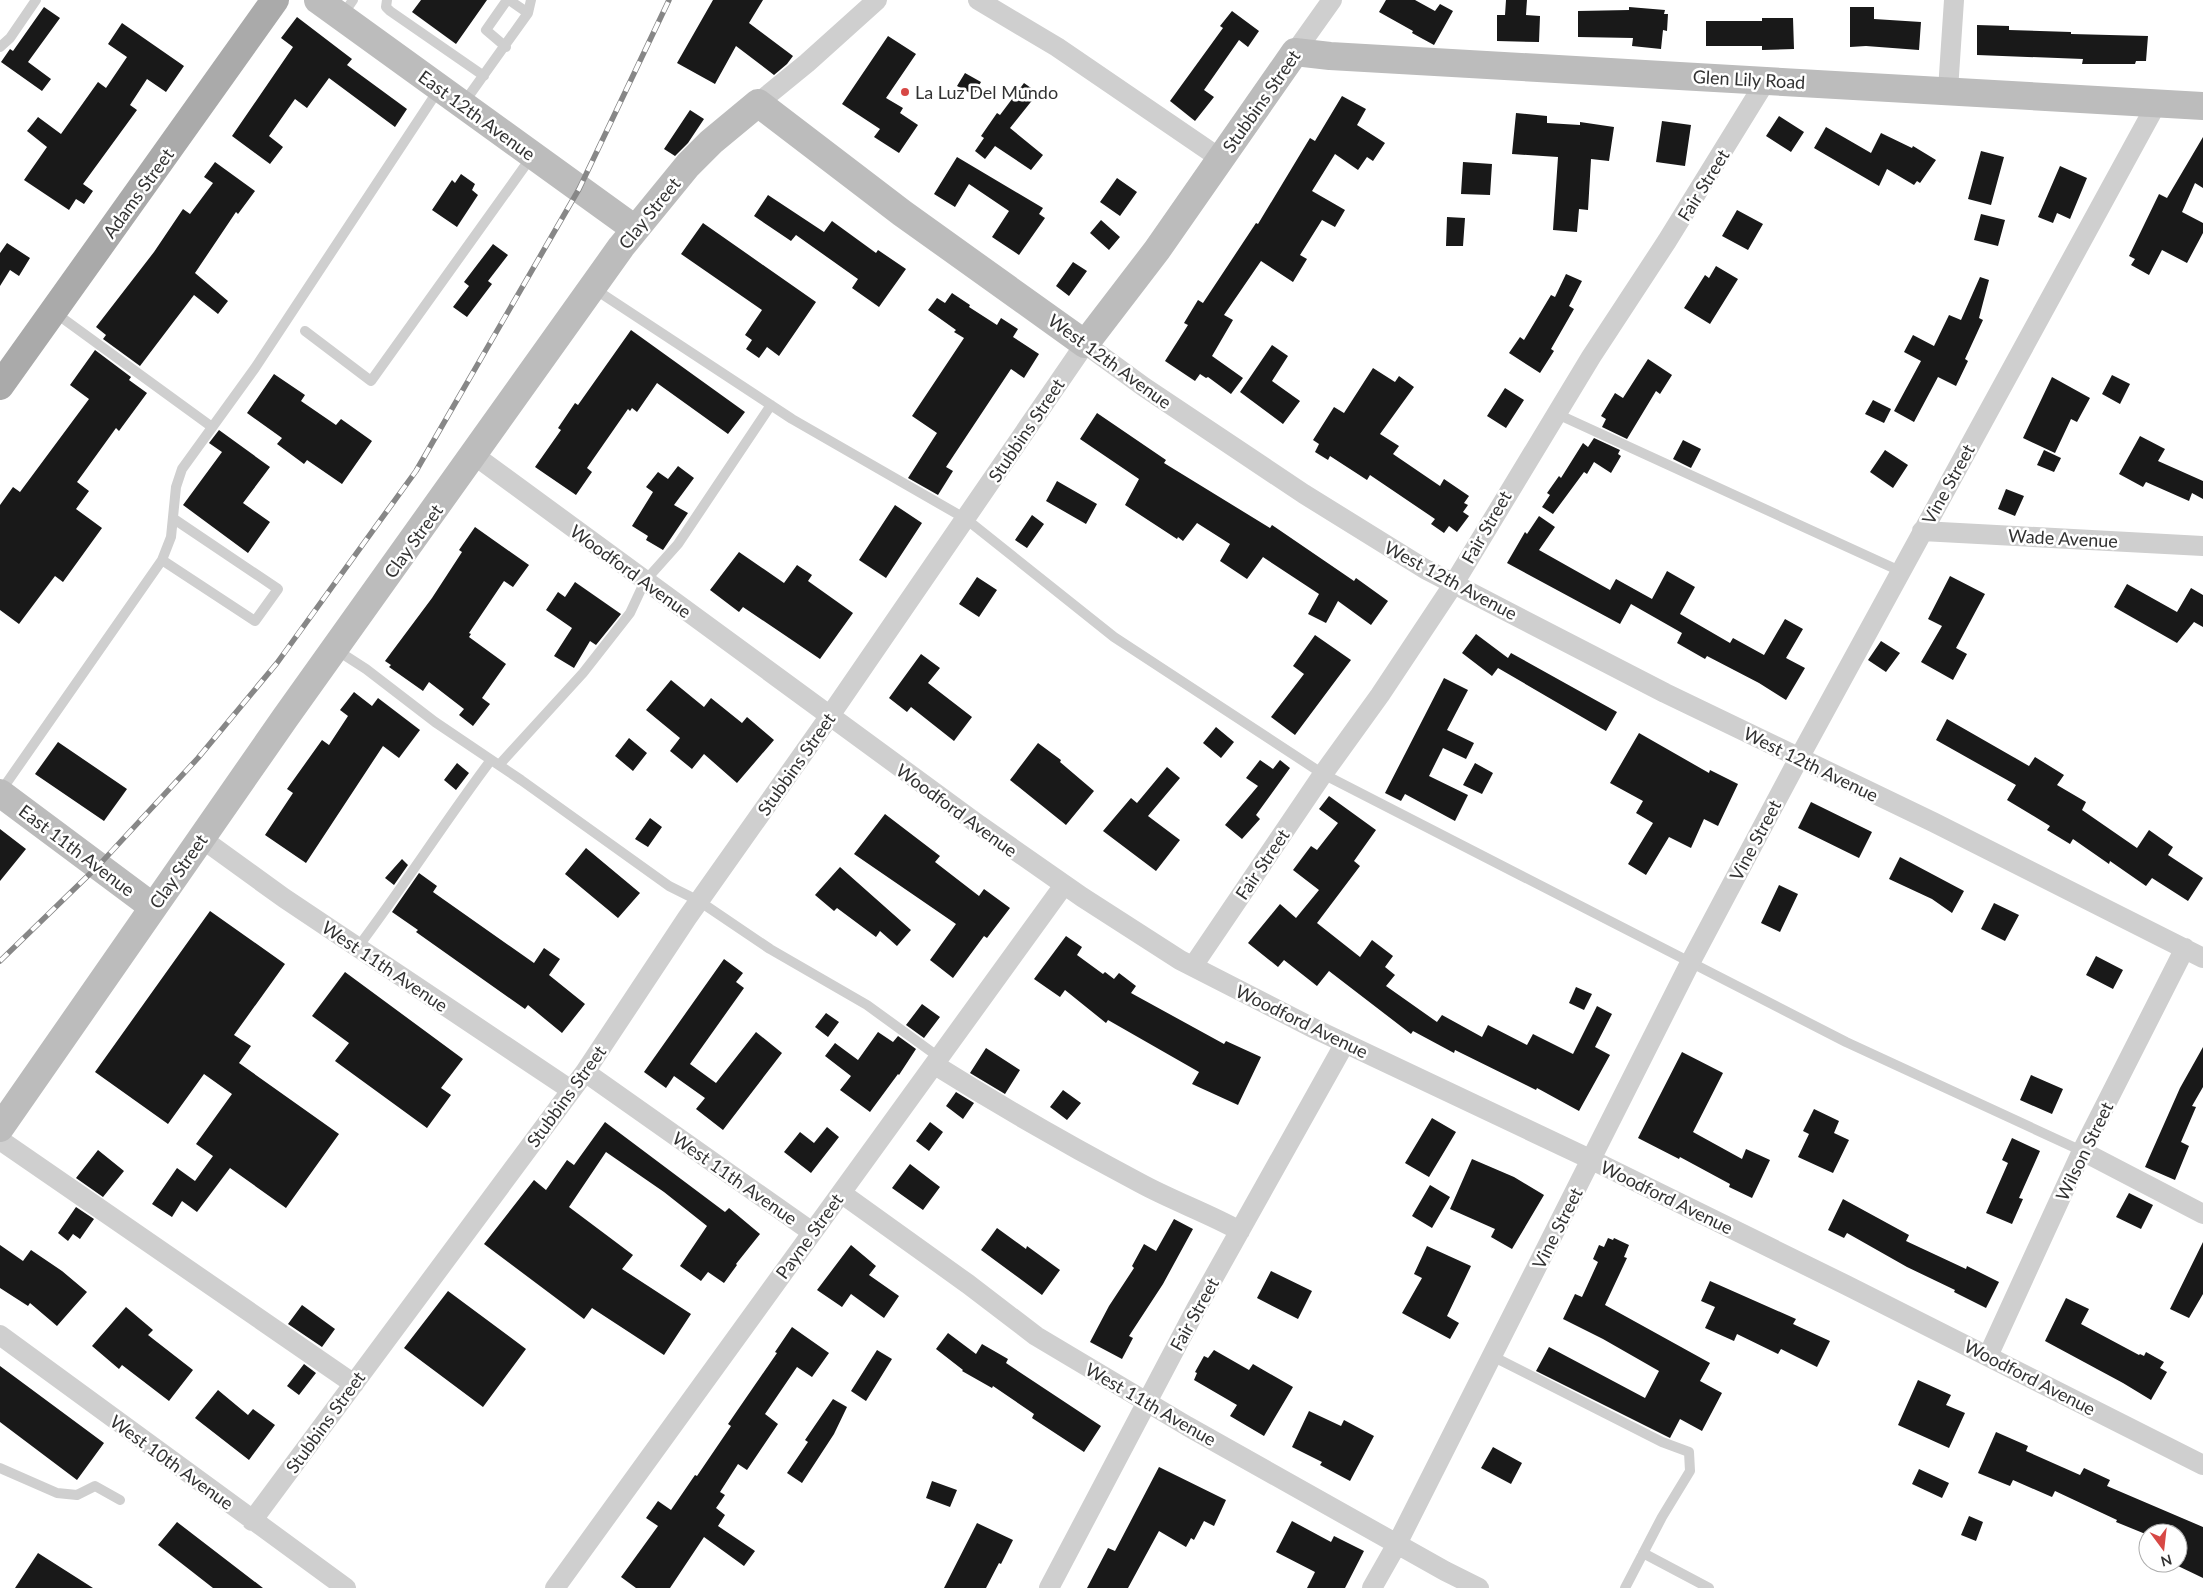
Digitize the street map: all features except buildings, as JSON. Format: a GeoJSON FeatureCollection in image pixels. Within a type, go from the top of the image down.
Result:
{"type":"FeatureCollection","features":[{"type":"Feature","properties":{"kind":"main road","name":"Adams Street"},"geometry":{"type":"LineString","coordinates":[[0,386],[276,0]]}},
{"type":"Feature","properties":{"kind":"street","name":"East 12th Avenue"},"geometry":{"type":"LineString","coordinates":[[318,0],[347,8],[439,88],[635,230]]}},
{"type":"Feature","properties":{"kind":"street","name":"Clay Street"},"geometry":{"type":"LineString","coordinates":[[0,1128],[201,838],[592,287],[635,230],[688,165],[712,142],[808,63],[877,0]]}},
{"type":"Feature","properties":{"kind":"street"},"geometry":{"type":"LineString","coordinates":[[978,0],[1057,47],[1221,159]]}},
{"type":"Feature","properties":{"kind":"street","name":"Stubbins Street"},"geometry":{"type":"LineString","coordinates":[[252,1521],[585,1072],[699,901],[829,717],[1085,344],[1158,250],[1332,0]]}},
{"type":"Feature","properties":{"kind":"street"},"geometry":{"type":"LineString","coordinates":[[1948,90],[1954,0]]}},
{"type":"Feature","properties":{"kind":"street","name":"Glen Lily Road"},"geometry":{"type":"LineString","coordinates":[[1295,52],[1330,56],[1767,79],[2203,106]]}},
{"type":"Feature","properties":{"kind":"street","name":"Fair Street"},"geometry":{"type":"LineString","coordinates":[[1193,966],[1323,774],[1380,695],[1453,585],[1555,413],[1682,217],[1767,79]]}},
{"type":"Feature","properties":{"kind":"street","name":"West 12th Avenue"},"geometry":{"type":"LineString","coordinates":[[758,103],[879,196],[1144,387],[1304,494],[1403,557],[1453,585],[1522,618],[1665,694],[1933,822],[2203,958]]}},
{"type":"Feature","properties":{"kind":"street","name":"Vine Street"},"geometry":{"type":"LineString","coordinates":[[1372,1588],[1397,1544],[1690,963],[1798,758],[2157,103]]}},
{"type":"Feature","properties":{"kind":"street","name":"Woodford Avenue"},"geometry":{"type":"LineString","coordinates":[[474,455],[829,717],[1064,885],[1146,940],[1193,966],[1346,1043],[1592,1160],[2203,1465]]}},
{"type":"Feature","properties":{"kind":"street","name":"Wade Avenue"},"geometry":{"type":"LineString","coordinates":[[1922,531],[2203,546]]}},
{"type":"Feature","properties":{"kind":"street","name":"East 11th Avenue"},"geometry":{"type":"LineString","coordinates":[[0,793],[153,907]]}},
{"type":"Feature","properties":{"kind":"street","name":"West 11th Avenue"},"geometry":{"type":"LineString","coordinates":[[201,838],[284,898],[571,1090]]}},
{"type":"Feature","properties":{"kind":"street","name":"Payne Street"},"geometry":{"type":"LineString","coordinates":[[554,1588],[1064,885]]}},
{"type":"Feature","properties":{"kind":"street","name":"Wilson Street"},"geometry":{"type":"LineString","coordinates":[[1988,1356],[2082,1151],[2185,948]]}},
{"type":"Feature","properties":{"kind":"street","name":"Fair Street"},"geometry":{"type":"LineString","coordinates":[[1049,1588],[1146,1402],[1346,1043]]}},
{"type":"Feature","properties":{"kind":"street"},"geometry":{"type":"LineString","coordinates":[[938,1061],[1009,1111],[1141,1184],[1240,1231]]}},
{"type":"Feature","properties":{"kind":"street","name":"West 11th Avenue"},"geometry":{"type":"LineString","coordinates":[[585,1072],[812,1232]]}},
{"type":"Feature","properties":{"kind":"street"},"geometry":{"type":"LineString","coordinates":[[0,1140],[354,1384]]}},
{"type":"Feature","properties":{"kind":"street"},"geometry":{"type":"LineString","coordinates":[[2082,1151],[2203,1214]]}},
{"type":"Feature","properties":{"kind":"street","name":"West 11th Avenue"},"geometry":{"type":"LineString","coordinates":[[840,1193],[937,1261],[1036,1336],[1146,1402],[1397,1544],[1479,1588]]}},
{"type":"Feature","properties":{"kind":"street","name":"West 10th Avenue"},"geometry":{"type":"LineString","coordinates":[[0,1335],[346,1588]]}},
{"type":"Feature","properties":{"kind":"lane"},"geometry":{"type":"LineString","coordinates":[[0,47],[10,38],[36,0]]}},
{"type":"Feature","properties":{"kind":"lane"},"geometry":{"type":"LineString","coordinates":[[386,0],[386,7],[390,12],[484,76]]}},
{"type":"Feature","properties":{"kind":"lane"},"geometry":{"type":"LineString","coordinates":[[506,47],[486,30],[508,0],[528,13]]}},
{"type":"Feature","properties":{"kind":"lane"},"geometry":{"type":"LineString","coordinates":[[463,105],[506,47],[528,13],[531,0]]}},
{"type":"Feature","properties":{"kind":"lane"},"geometry":{"type":"LineString","coordinates":[[0,793],[162,560],[171,537],[179,475],[279,333],[439,88]]}},
{"type":"Feature","properties":{"kind":"lane"},"geometry":{"type":"LineString","coordinates":[[305,331],[371,380],[533,156]]}},
{"type":"Feature","properties":{"kind":"lane"},"geometry":{"type":"LineString","coordinates":[[592,287],[771,405],[966,519],[1114,637],[1323,774],[1846,1042],[2082,1151]]}},
{"type":"Feature","properties":{"kind":"lane"},"geometry":{"type":"LineString","coordinates":[[53,312],[212,427]]}},
{"type":"Feature","properties":{"kind":"lane"},"geometry":{"type":"LineString","coordinates":[[358,948],[407,881],[459,802],[495,762],[583,673],[630,613],[645,581],[678,544],[771,405]]}},
{"type":"Feature","properties":{"kind":"lane"},"geometry":{"type":"LineString","coordinates":[[1555,413],[1900,571]]}},
{"type":"Feature","properties":{"kind":"lane"},"geometry":{"type":"LineString","coordinates":[[162,560],[255,621],[278,588],[174,519]]}},
{"type":"Feature","properties":{"kind":"lane"},"geometry":{"type":"LineString","coordinates":[[335,649],[366,669],[436,722],[668,886],[699,901],[770,949],[867,1005],[938,1061]]}},
{"type":"Feature","properties":{"kind":"lane"},"geometry":{"type":"LineString","coordinates":[[1492,1356],[1662,1442],[1689,1452],[1690,1471],[1624,1588]]}},
{"type":"Feature","properties":{"kind":"lane"},"geometry":{"type":"LineString","coordinates":[[0,1468],[57,1493],[76,1495],[95,1486],[120,1500]]}},
{"type":"Feature","properties":{"kind":"lane"},"geometry":{"type":"LineString","coordinates":[[1643,1553],[1709,1588]]}},
{"type":"Feature","properties":{"kind":"railway"},"geometry":{"type":"LineString","coordinates":[[0,961],[99,865],[198,758],[277,663],[416,471],[579,189],[669,0]]}},
{"type":"Feature","properties":{"kind":"place","name":"La Luz Del Mundo"},"geometry":{"type":"Point","coordinates":[905,92]}}]}
